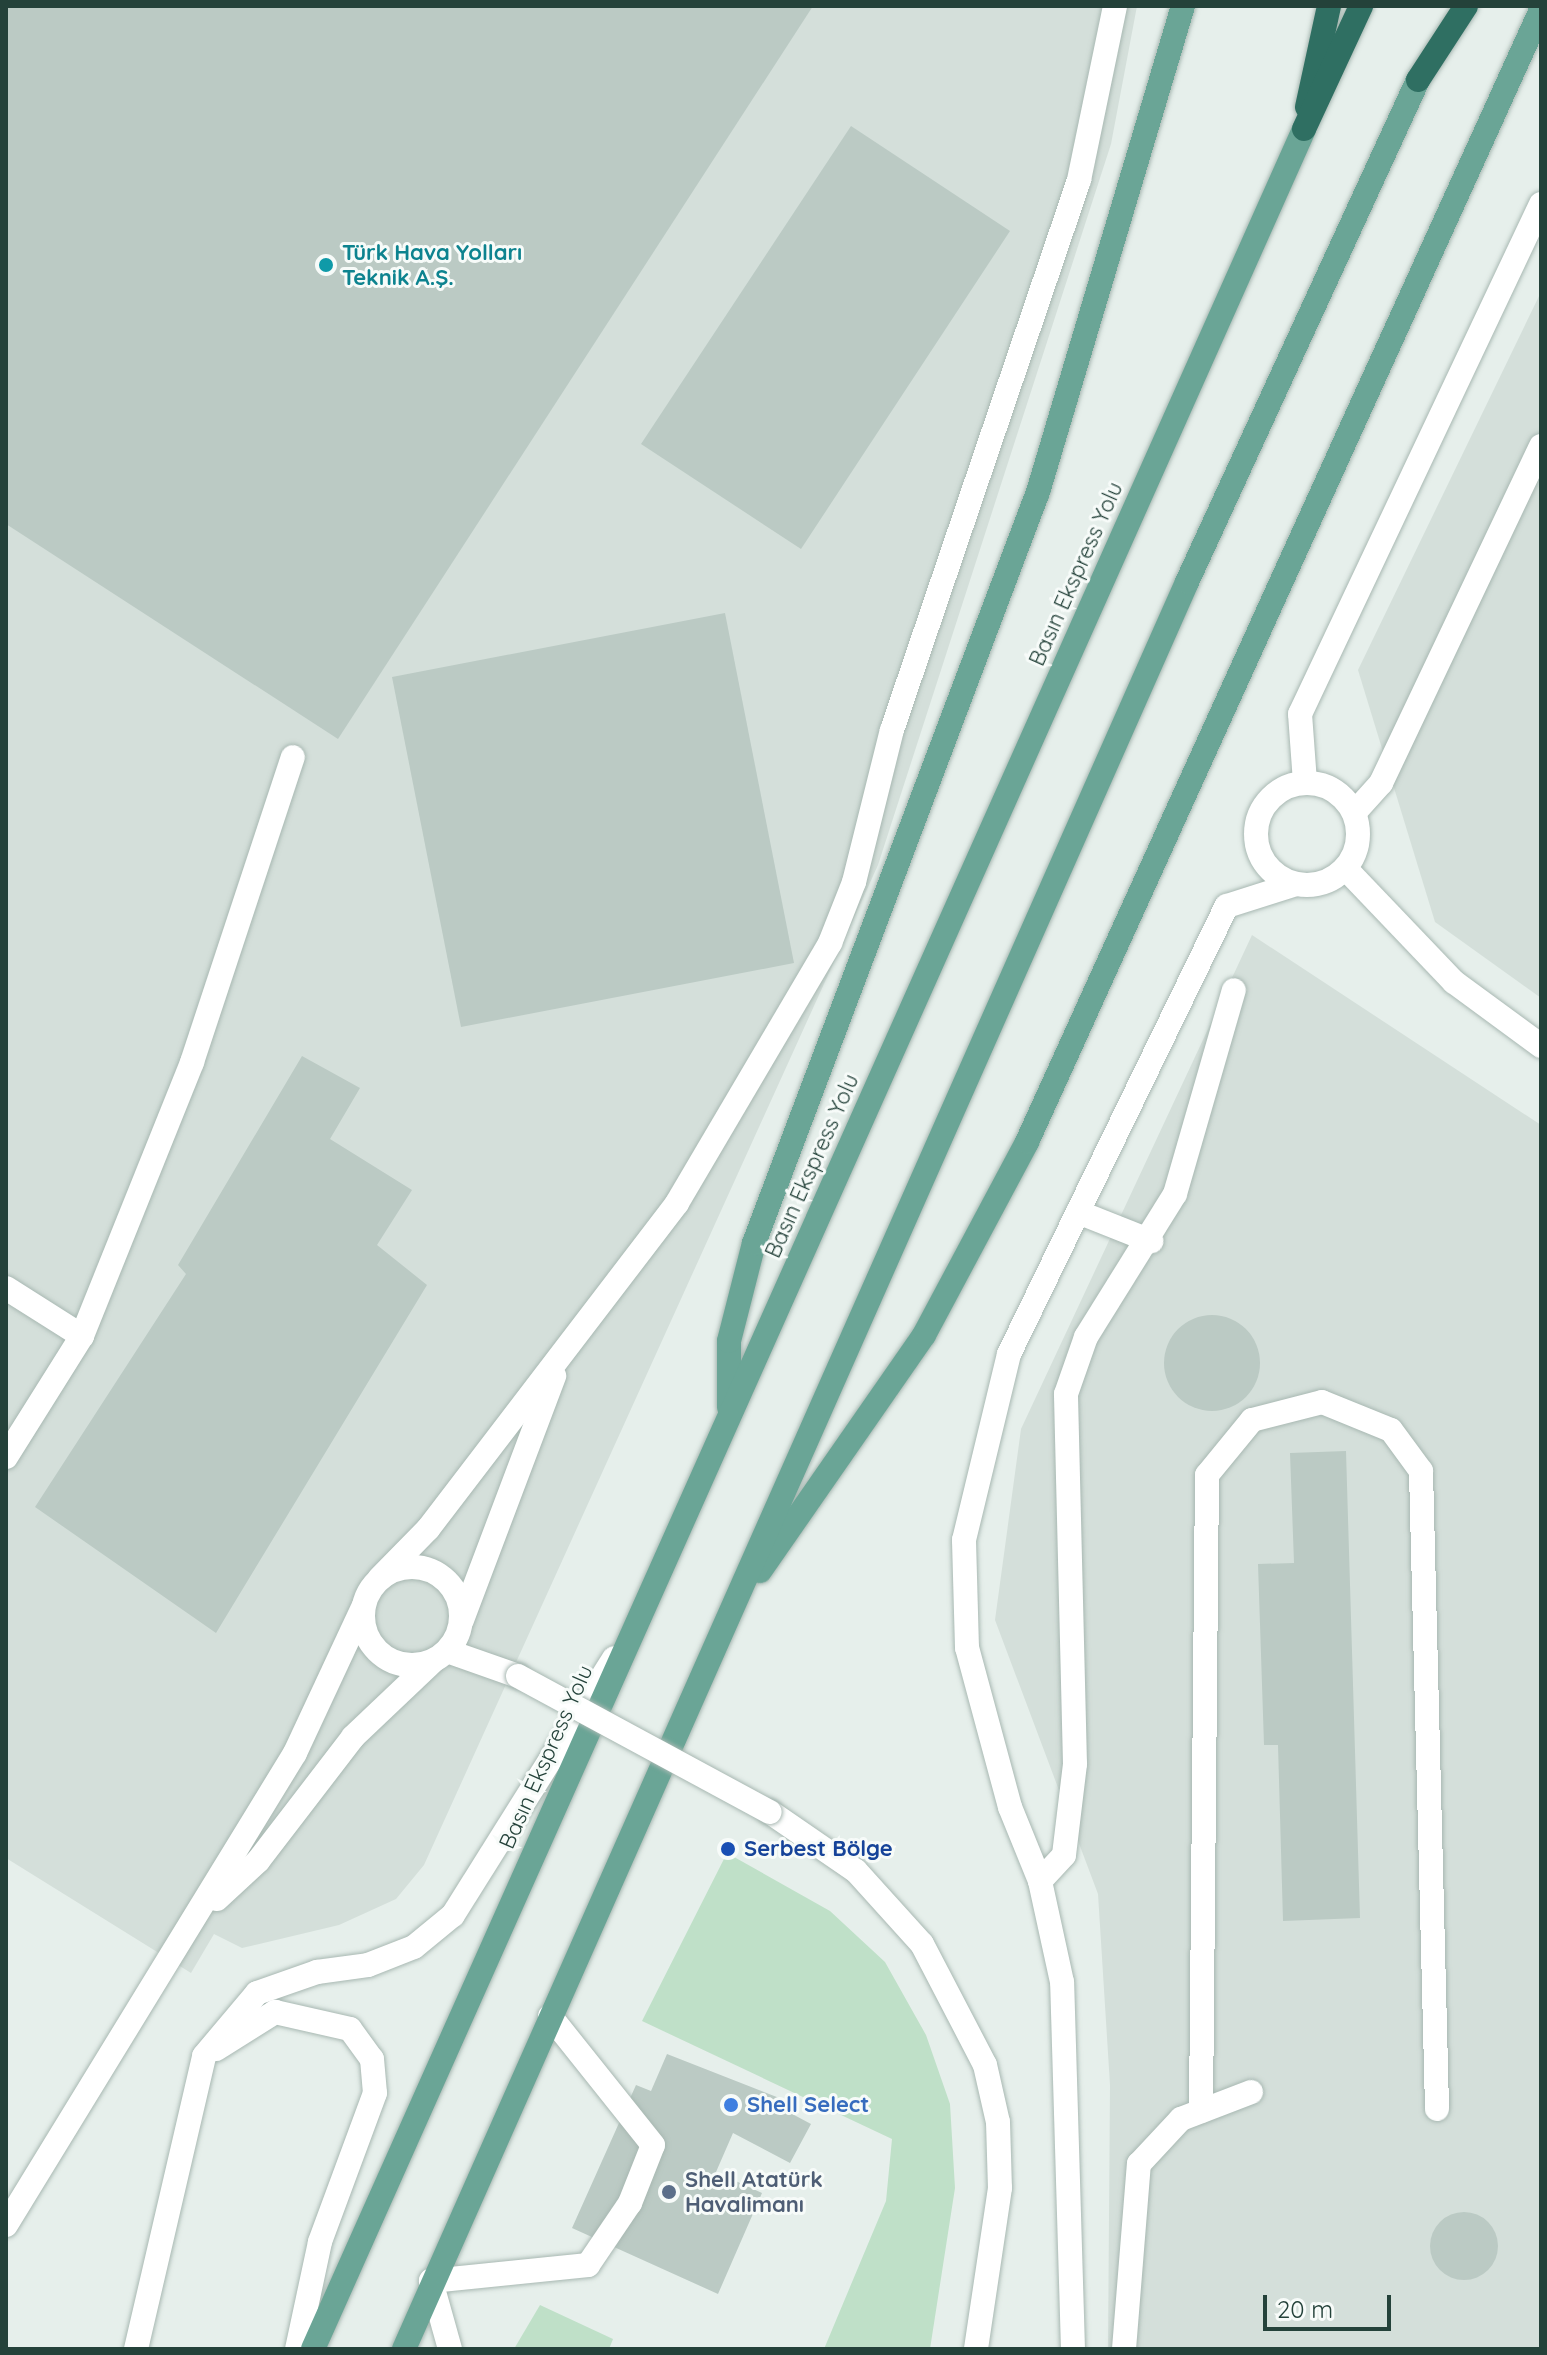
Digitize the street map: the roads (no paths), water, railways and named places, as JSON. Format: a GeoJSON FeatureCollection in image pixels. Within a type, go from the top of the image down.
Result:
{"type":"FeatureCollection","features":[{"type":"Feature","properties":{"kind":"highway"},"geometry":{"type":"LineString","coordinates":[[1304,129],[1329,6]]}},
{"type":"Feature","properties":{"kind":"highway","name":"Basın Ekspress Yolu"},"geometry":{"type":"LineString","coordinates":[[1304,129],[1361,6]]}},
{"type":"Feature","properties":{"kind":"highway"},"geometry":{"type":"LineString","coordinates":[[1418,80],[1451,6]]}},
{"type":"Feature","properties":{"kind":"highway"},"geometry":{"type":"LineString","coordinates":[[1418,80],[1466,6]]}},
{"type":"Feature","properties":{"kind":"main road"},"geometry":{"type":"LineString","coordinates":[[729,1418],[729,1341],[754,1243],[1038,492],[1183,6]]}},
{"type":"Feature","properties":{"kind":"main road"},"geometry":{"type":"LineString","coordinates":[[730,1613],[915,1349],[979,1238],[1421,280],[1541,10]]}},
{"type":"Feature","properties":{"kind":"main road"},"geometry":{"type":"LineString","coordinates":[[404,2349],[431,2281],[1418,80]]}},
{"type":"Feature","properties":{"kind":"main road","name":"Basın Ekspress Yolu"},"geometry":{"type":"LineString","coordinates":[[313,2349],[628,1636],[729,1418],[1304,129]]}},
{"type":"Feature","properties":{"kind":"street"},"geometry":{"type":"LineString","coordinates":[[6,2225],[295,1753],[363,1607],[380,1578],[559,1363],[677,1203],[830,943],[854,882],[892,730],[1079,180],[1115,6]]}},
{"type":"Feature","properties":{"kind":"street"},"geometry":{"type":"LineString","coordinates":[[1305,782],[1300,714],[1541,204]]}},
{"type":"Feature","properties":{"kind":"street"},"geometry":{"type":"LineString","coordinates":[[1073,2349],[1069,2057],[1040,1881],[977,1694],[967,1648],[964,1540],[1009,1354],[1227,906],[1296,884],[1331,880],[1346,869],[1356,852],[1355,812],[1381,783],[1541,446]]}},
{"type":"Feature","properties":{"kind":"street"},"geometry":{"type":"LineString","coordinates":[[6,1457],[82,1336],[192,1062],[293,757]]}},
{"type":"Feature","properties":{"kind":"street"},"geometry":{"type":"LineString","coordinates":[[1296,884],[1268,868],[1256,838],[1274,794],[1305,782],[1325,785],[1355,812]]}},
{"type":"Feature","properties":{"kind":"street"},"geometry":{"type":"LineString","coordinates":[[1346,869],[1454,982],[1541,1046]]}},
{"type":"Feature","properties":{"kind":"street"},"geometry":{"type":"LineString","coordinates":[[1040,1881],[1064,1855],[1075,1764],[1066,1394],[1100,1312],[1151,1241],[1175,1194],[1234,990]]}},
{"type":"Feature","properties":{"kind":"street"},"geometry":{"type":"LineString","coordinates":[[1078,1212],[1151,1241]]}},
{"type":"Feature","properties":{"kind":"street"},"geometry":{"type":"LineString","coordinates":[[6,1288],[82,1336]]}},
{"type":"Feature","properties":{"kind":"street"},"geometry":{"type":"LineString","coordinates":[[198,1916],[258,1861],[353,1737],[450,1641],[559,1363]]}},
{"type":"Feature","properties":{"kind":"street"},"geometry":{"type":"LineString","coordinates":[[1201,2111],[1207,1475],[1252,1420],[1322,1402],[1391,1430],[1421,1471],[1437,2109]]}},
{"type":"Feature","properties":{"kind":"street"},"geometry":{"type":"LineString","coordinates":[[363,1607],[363,1624],[382,1655],[415,1666],[450,1641],[455,1592],[435,1572],[406,1567],[380,1578]]}},
{"type":"Feature","properties":{"kind":"street"},"geometry":{"type":"LineString","coordinates":[[136,2349],[204,2056],[257,1993],[317,1972],[368,1965],[414,1947],[453,1915],[628,1636]]}},
{"type":"Feature","properties":{"kind":"street"},"geometry":{"type":"LineString","coordinates":[[450,1641],[770,1812],[856,1871],[922,1944],[985,2065],[998,2122],[1000,2188],[976,2349]]}},
{"type":"Feature","properties":{"kind":"street"},"geometry":{"type":"LineString","coordinates":[[204,2056],[275,2012],[350,2029],[372,2059],[375,2093],[320,2242],[297,2349]]}},
{"type":"Feature","properties":{"kind":"street"},"geometry":{"type":"LineString","coordinates":[[450,2349],[431,2281],[588,2265],[644,2175],[653,2145],[644,2127],[550,2016]]}},
{"type":"Feature","properties":{"kind":"street"},"geometry":{"type":"LineString","coordinates":[[1124,2349],[1135,2174],[1164,2130],[1201,2111],[1251,2092]]}},
{"type":"Feature","properties":{"kind":"place","name":"Türk Hava Yolları Teknik A.Ş."},"geometry":{"type":"Point","coordinates":[326,265]}},
{"type":"Feature","properties":{"kind":"place","name":"Serbest Bölge"},"geometry":{"type":"Point","coordinates":[728,1849]}},
{"type":"Feature","properties":{"kind":"place","name":"Shell Select"},"geometry":{"type":"Point","coordinates":[731,2105]}},
{"type":"Feature","properties":{"kind":"place","name":"Shell Atatürk Havalimanı"},"geometry":{"type":"Point","coordinates":[669,2192]}}]}
